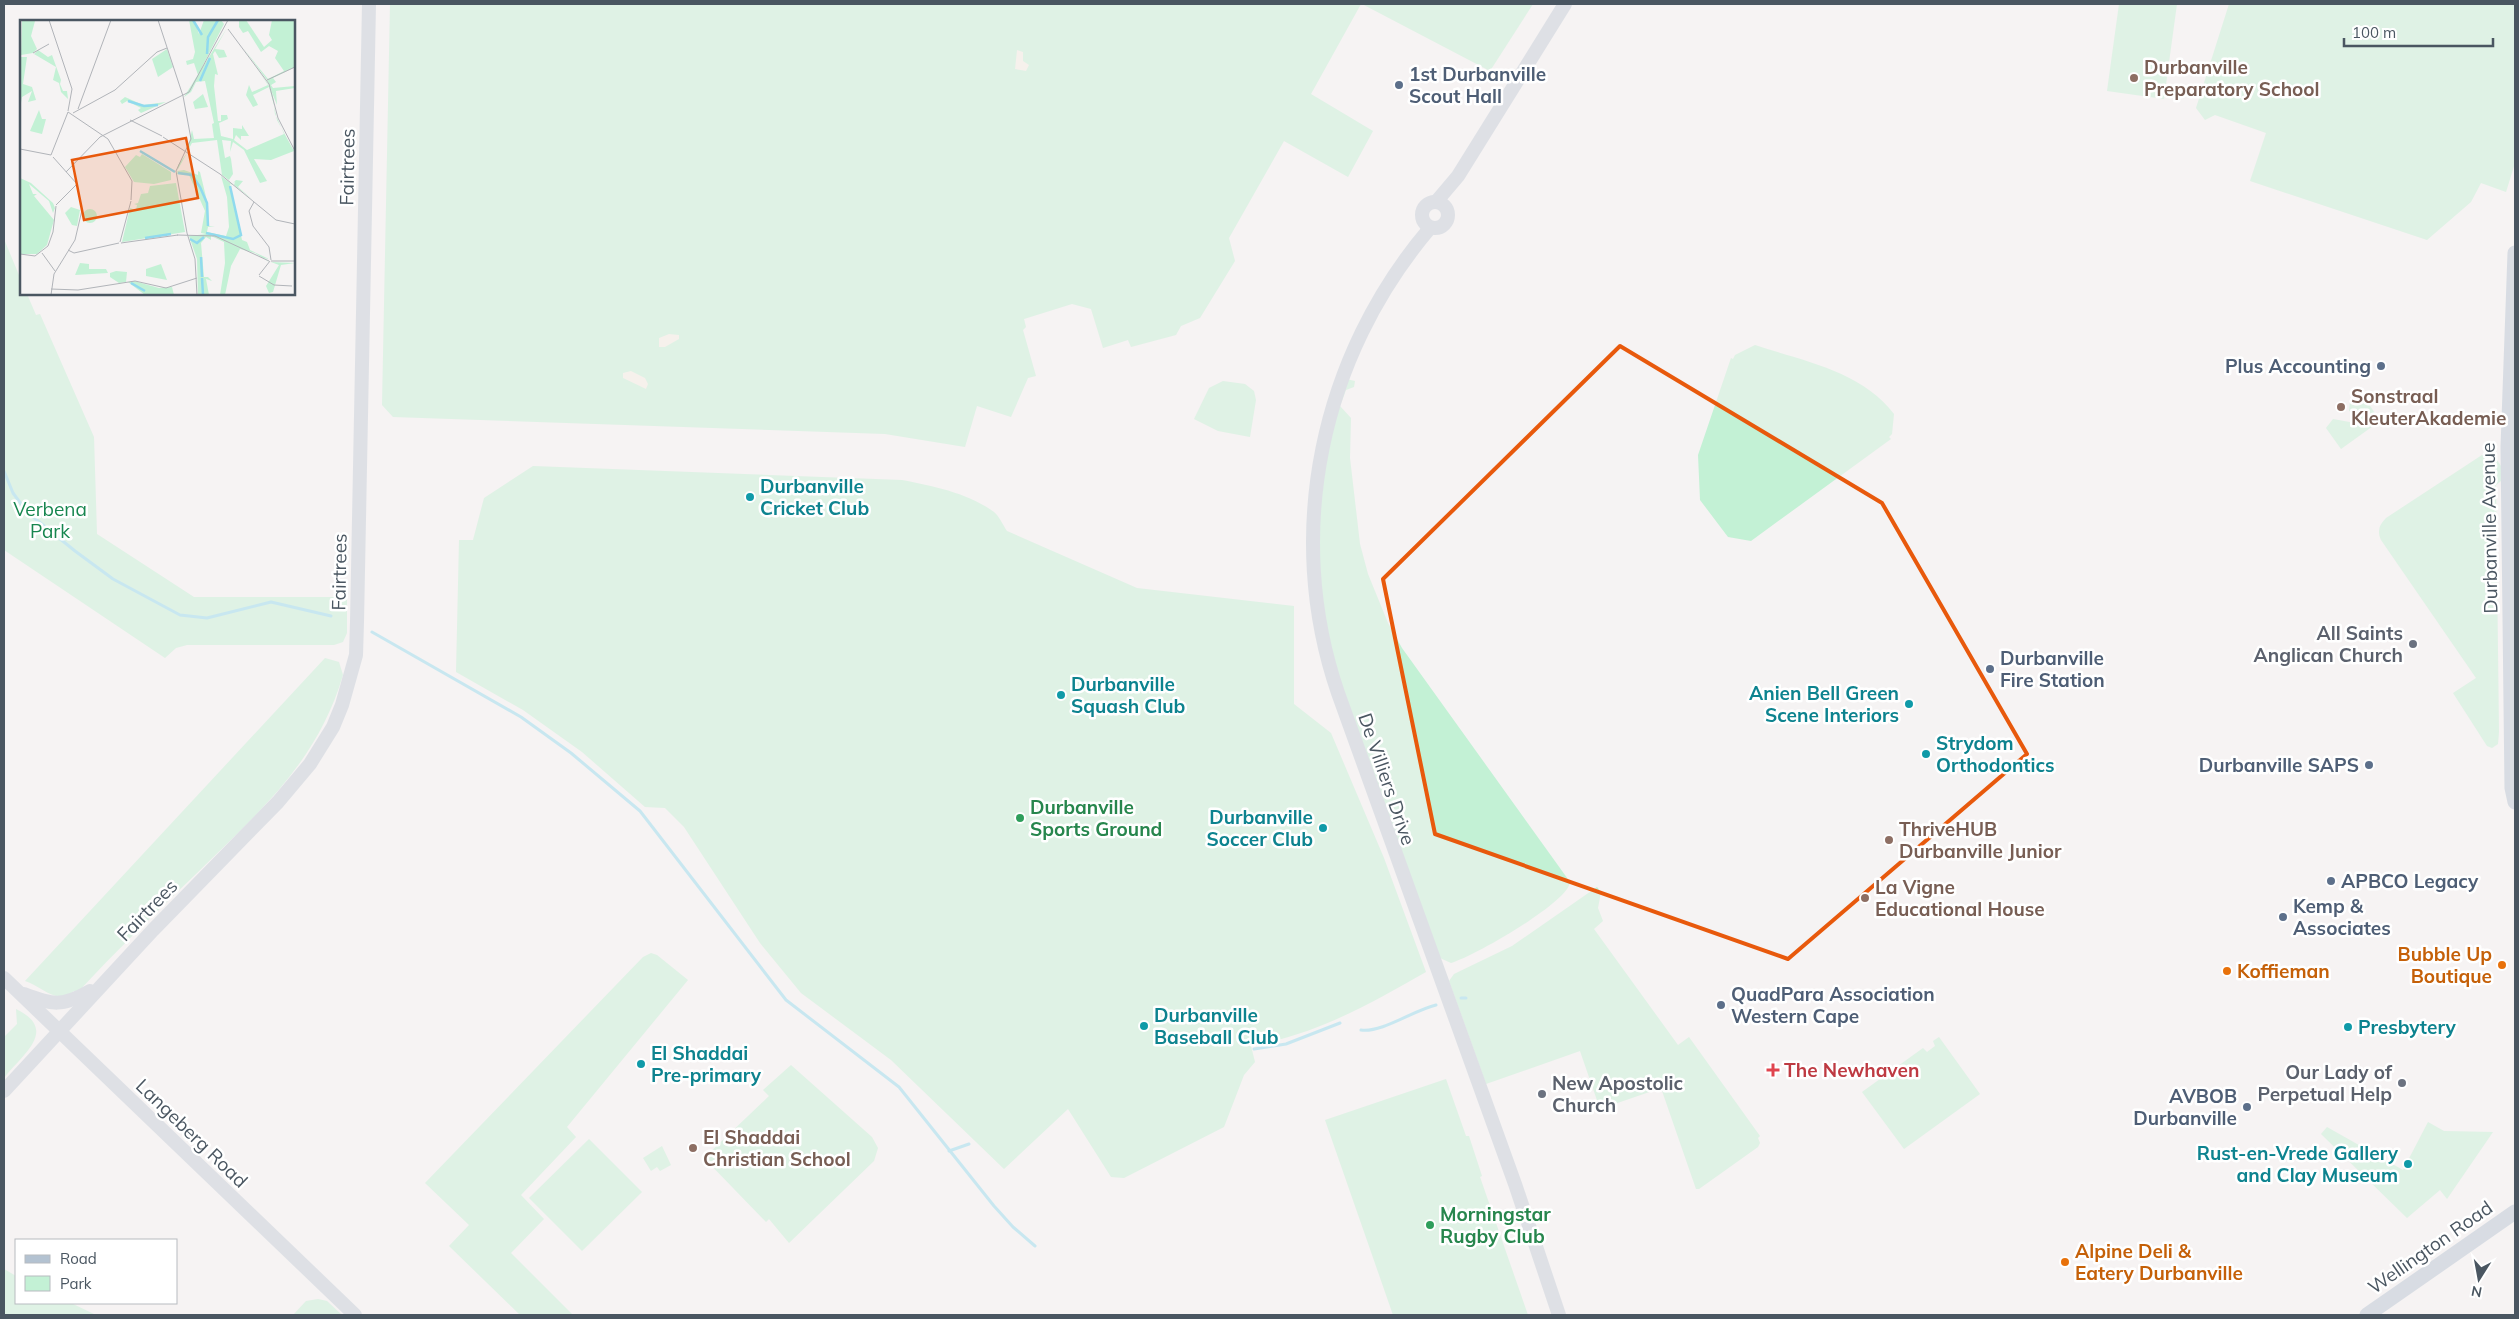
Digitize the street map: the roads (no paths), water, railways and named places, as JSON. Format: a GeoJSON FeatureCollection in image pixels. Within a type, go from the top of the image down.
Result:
{"type":"FeatureCollection","features":[{"type":"Feature","properties":{"kind":"main road","name":"Fairtrees"},"geometry":{"type":"LineString","coordinates":[[4,1091],[100,986],[296,781],[324,743],[336,721],[356,655],[369,4]]}},
{"type":"Feature","properties":{"kind":"main road"},"geometry":{"type":"LineString","coordinates":[[1441,205],[1565,4]]}},
{"type":"Feature","properties":{"kind":"main road"},"geometry":{"type":"LineString","coordinates":[[1441,205],[1448,215],[1444,225],[1435,229],[1427,225],[1421,215],[1425,207],[1441,205]]}},
{"type":"Feature","properties":{"kind":"main road","name":"De Villiers Drive"},"geometry":{"type":"LineString","coordinates":[[1427,225],[1358,338],[1339,384],[1326,429],[1317,471],[1312,528],[1313,579],[1325,654],[1338,694],[1515,1184],[1559,1315]]}},
{"type":"Feature","properties":{"kind":"main road","name":"Durbanville Avenue"},"geometry":{"type":"LineString","coordinates":[[2515,253],[2508,448],[2515,799]]}},
{"type":"Feature","properties":{"kind":"main road","name":"Langeberg Road"},"geometry":{"type":"LineString","coordinates":[[4,978],[355,1315]]}},
{"type":"Feature","properties":{"kind":"main road"},"geometry":{"type":"LineString","coordinates":[[18,992],[59,1004],[73,1000],[100,986]]}},
{"type":"Feature","properties":{"kind":"main road","name":"Wellington Road"},"geometry":{"type":"LineString","coordinates":[[2367,1315],[2515,1212]]}},
{"type":"Feature","properties":{"kind":"waterway"},"geometry":{"type":"LineString","coordinates":[[4,471],[13,493],[27,512],[113,579],[180,615],[207,618],[271,602],[331,616]]}},
{"type":"Feature","properties":{"kind":"waterway"},"geometry":{"type":"LineString","coordinates":[[372,632],[521,717],[571,753],[640,811],[786,1000],[899,1087],[994,1206],[1013,1227],[1035,1246]]}},
{"type":"Feature","properties":{"kind":"waterway"},"geometry":{"type":"LineString","coordinates":[[1461,998],[1466,998]]}},
{"type":"Feature","properties":{"kind":"waterway"},"geometry":{"type":"LineString","coordinates":[[1361,1030],[1388,1025],[1436,1005]]}},
{"type":"Feature","properties":{"kind":"waterway"},"geometry":{"type":"LineString","coordinates":[[1254,1049],[1286,1044],[1340,1023]]}},
{"type":"Feature","properties":{"kind":"waterway"},"geometry":{"type":"LineString","coordinates":[[949,1151],[969,1144]]}},
{"type":"Feature","properties":{"kind":"place","name":"Durbanville Preparatory School"},"geometry":{"type":"Point","coordinates":[2134,78]}},
{"type":"Feature","properties":{"kind":"place","name":"1st Durbanville Scout Hall"},"geometry":{"type":"Point","coordinates":[1399,85]}},
{"type":"Feature","properties":{"kind":"place","name":"Plus Accounting"},"geometry":{"type":"Point","coordinates":[2381,366]}},
{"type":"Feature","properties":{"kind":"place","name":"Sonstraal KleuterAkademie"},"geometry":{"type":"Point","coordinates":[2341,407]}},
{"type":"Feature","properties":{"kind":"place","name":"Durbanville Cricket Club"},"geometry":{"type":"Point","coordinates":[750,497]}},
{"type":"Feature","properties":{"kind":"place","name":"All Saints Anglican Church"},"geometry":{"type":"Point","coordinates":[2413,644]}},
{"type":"Feature","properties":{"kind":"place","name":"Durbanville Fire Station"},"geometry":{"type":"Point","coordinates":[1990,669]}},
{"type":"Feature","properties":{"kind":"place","name":"Durbanville Squash Club"},"geometry":{"type":"Point","coordinates":[1061,695]}},
{"type":"Feature","properties":{"kind":"place","name":"Anien Bell Green Scene Interiors"},"geometry":{"type":"Point","coordinates":[1909,704]}},
{"type":"Feature","properties":{"kind":"place","name":"Strydom Orthodontics"},"geometry":{"type":"Point","coordinates":[1926,754]}},
{"type":"Feature","properties":{"kind":"place","name":"Durbanville SAPS"},"geometry":{"type":"Point","coordinates":[2369,765]}},
{"type":"Feature","properties":{"kind":"place","name":"Durbanville Sports Ground"},"geometry":{"type":"Point","coordinates":[1020,818]}},
{"type":"Feature","properties":{"kind":"place","name":"Durbanville Soccer Club"},"geometry":{"type":"Point","coordinates":[1323,828]}},
{"type":"Feature","properties":{"kind":"place","name":"ThriveHUB Durbanville Junior"},"geometry":{"type":"Point","coordinates":[1889,840]}},
{"type":"Feature","properties":{"kind":"place","name":"APBCO Legacy"},"geometry":{"type":"Point","coordinates":[2331,881]}},
{"type":"Feature","properties":{"kind":"place","name":"La Vigne Educational House"},"geometry":{"type":"Point","coordinates":[1865,898]}},
{"type":"Feature","properties":{"kind":"place","name":"Kemp & Associates"},"geometry":{"type":"Point","coordinates":[2283,917]}},
{"type":"Feature","properties":{"kind":"place","name":"Bubble Up Boutique"},"geometry":{"type":"Point","coordinates":[2502,965]}},
{"type":"Feature","properties":{"kind":"place","name":"Koffieman"},"geometry":{"type":"Point","coordinates":[2227,971]}},
{"type":"Feature","properties":{"kind":"place","name":"QuadPara Association Western Cape"},"geometry":{"type":"Point","coordinates":[1721,1005]}},
{"type":"Feature","properties":{"kind":"place","name":"Durbanville Baseball Club"},"geometry":{"type":"Point","coordinates":[1144,1026]}},
{"type":"Feature","properties":{"kind":"place","name":"Presbytery"},"geometry":{"type":"Point","coordinates":[2348,1027]}},
{"type":"Feature","properties":{"kind":"place","name":"El Shaddai Pre-primary"},"geometry":{"type":"Point","coordinates":[641,1064]}},
{"type":"Feature","properties":{"kind":"place","name":"The Newhaven"},"geometry":{"type":"Point","coordinates":[1773,1070]}},
{"type":"Feature","properties":{"kind":"place","name":"Our Lady of Perpetual Help"},"geometry":{"type":"Point","coordinates":[2402,1083]}},
{"type":"Feature","properties":{"kind":"place","name":"New Apostolic Church"},"geometry":{"type":"Point","coordinates":[1542,1094]}},
{"type":"Feature","properties":{"kind":"place","name":"AVBOB Durbanville"},"geometry":{"type":"Point","coordinates":[2247,1107]}},
{"type":"Feature","properties":{"kind":"place","name":"El Shaddai Christian School"},"geometry":{"type":"Point","coordinates":[693,1148]}},
{"type":"Feature","properties":{"kind":"place","name":"Rust-en-Vrede Gallery and Clay Museum"},"geometry":{"type":"Point","coordinates":[2408,1164]}},
{"type":"Feature","properties":{"kind":"place","name":"Morningstar Rugby Club"},"geometry":{"type":"Point","coordinates":[1430,1225]}},
{"type":"Feature","properties":{"kind":"place","name":"Alpine Deli & Eatery Durbanville"},"geometry":{"type":"Point","coordinates":[2065,1262]}},
{"type":"Feature","properties":{"kind":"park label","name":"Verbena Park"},"geometry":{"type":"Point","coordinates":[50,520]}}]}
